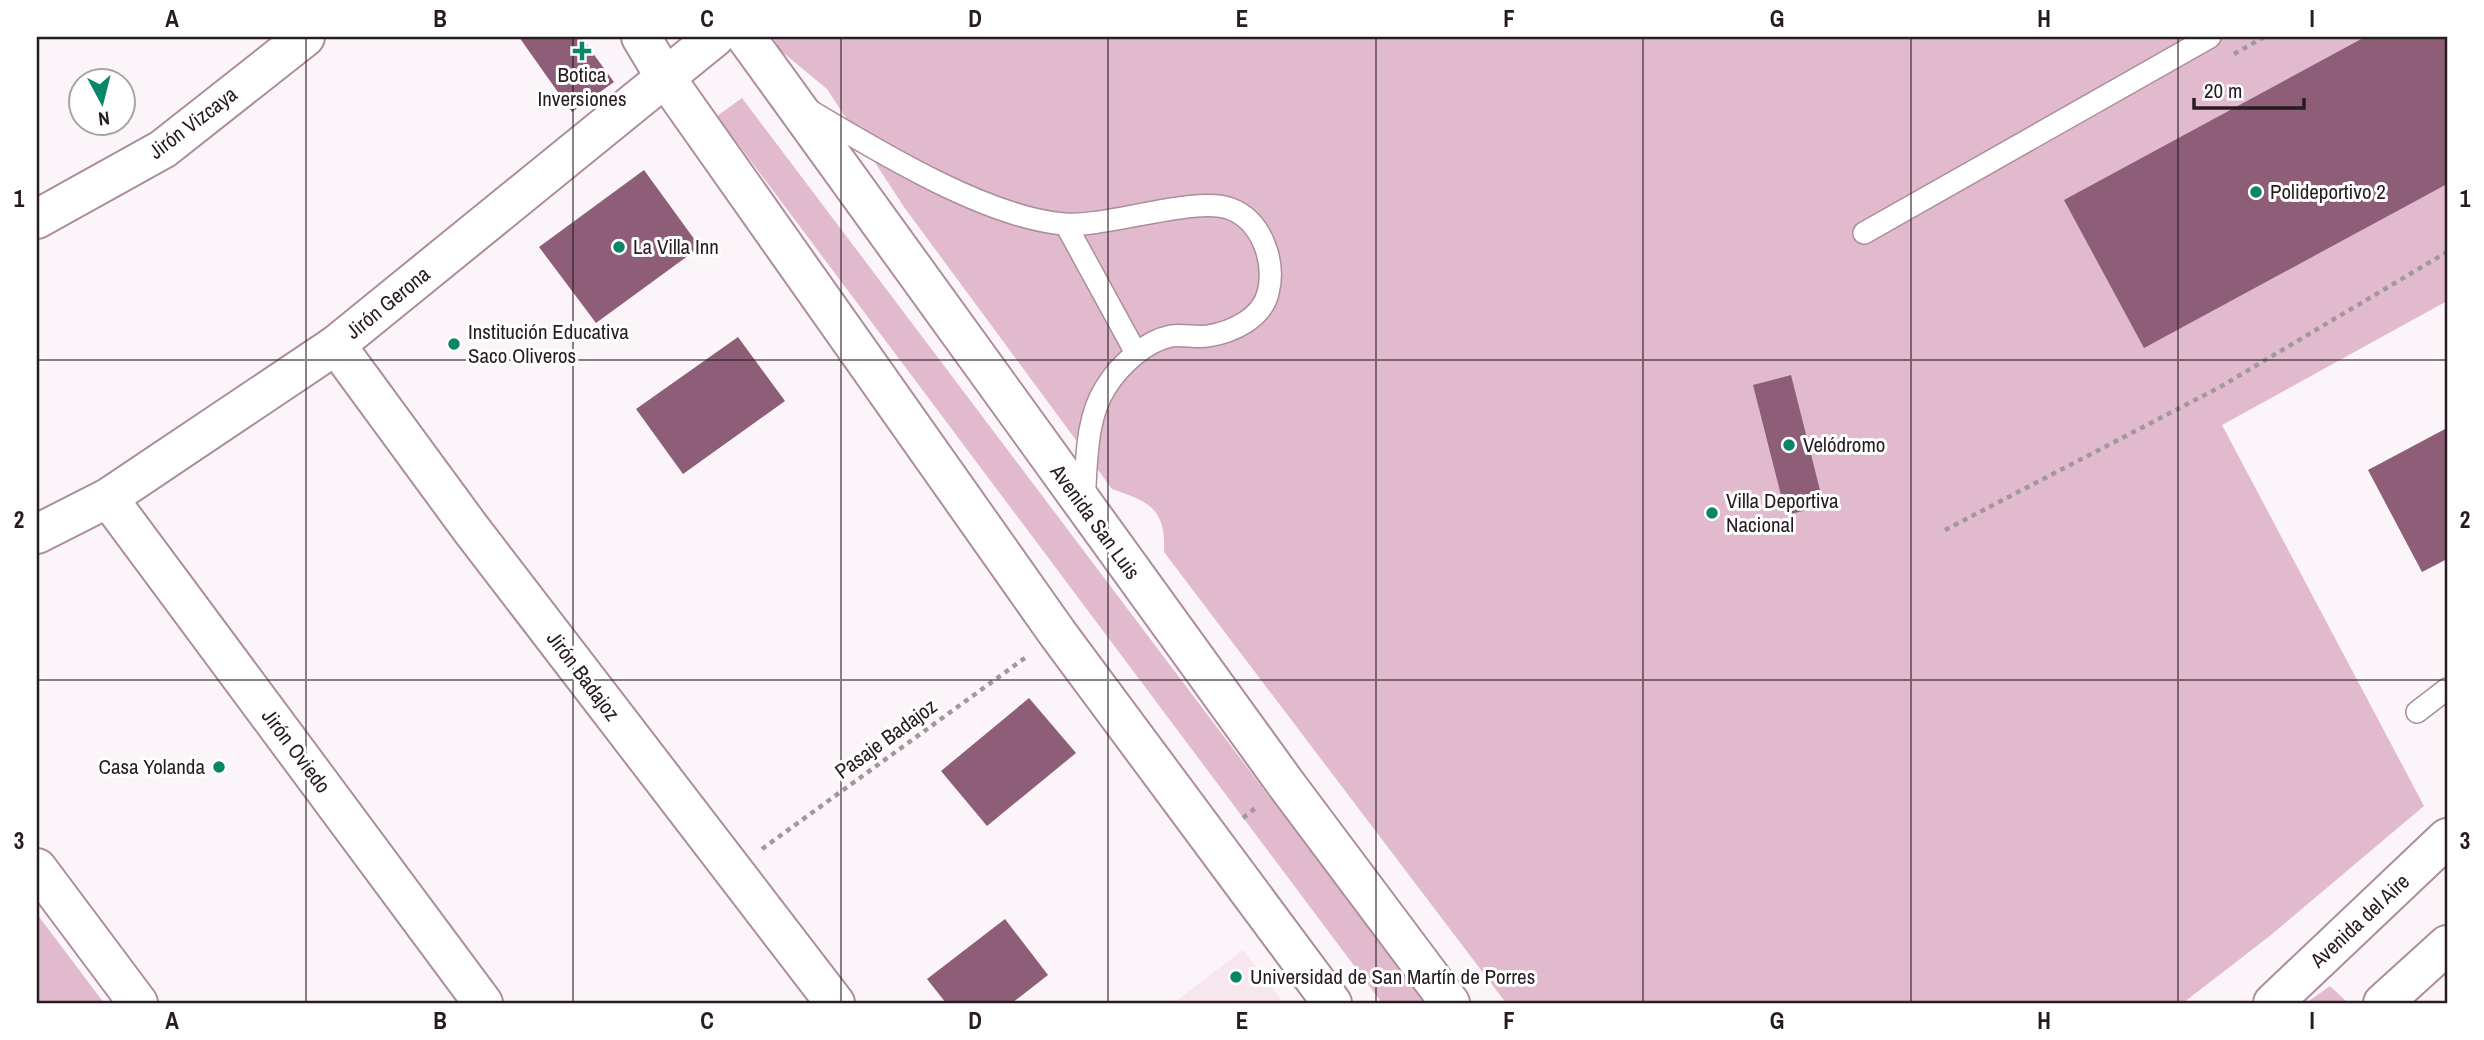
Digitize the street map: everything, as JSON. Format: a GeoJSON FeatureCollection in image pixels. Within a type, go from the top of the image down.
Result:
{"type":"FeatureCollection","features":[{"type":"Feature","properties":{"kind":"street","name":"Jirón Vizcaya"},"geometry":{"type":"LineString","coordinates":[[37,219],[163,149],[305,37]]}},
{"type":"Feature","properties":{"kind":"street"},"geometry":{"type":"LineString","coordinates":[[641,37],[665,77],[1058,634],[1332,1003]]}},
{"type":"Feature","properties":{"kind":"street","name":"Jirón Gerona"},"geometry":{"type":"LineString","coordinates":[[37,534],[108,498],[336,345],[715,37]]}},
{"type":"Feature","properties":{"kind":"street","name":"Avenida San Luis"},"geometry":{"type":"LineString","coordinates":[[746,37],[1286,784],[1450,1003]]}},
{"type":"Feature","properties":{"kind":"street","name":"Jirón Badajoz"},"geometry":{"type":"LineString","coordinates":[[336,345],[397,432],[835,1003]]}},
{"type":"Feature","properties":{"kind":"street","name":"Jirón Oviedo"},"geometry":{"type":"LineString","coordinates":[[108,498],[483,1003]]}},
{"type":"Feature","properties":{"kind":"street","name":"Avenida del Aire"},"geometry":{"type":"LineString","coordinates":[[2273,1003],[2446,843]]}},
{"type":"Feature","properties":{"kind":"street"},"geometry":{"type":"LineString","coordinates":[[37,868],[138,1003]]}},
{"type":"Feature","properties":{"kind":"street"},"geometry":{"type":"LineString","coordinates":[[2383,1003],[2447,945]]}},
{"type":"Feature","properties":{"kind":"lane"},"geometry":{"type":"LineString","coordinates":[[1864,233],[2210,37]]}},
{"type":"Feature","properties":{"kind":"lane"},"geometry":{"type":"LineString","coordinates":[[791,99],[884,154],[955,189],[1036,220],[1066,225],[1200,206],[1230,208],[1253,222],[1266,249],[1272,280],[1265,306],[1243,325],[1208,336],[1169,336],[1136,353],[1105,388],[1090,429],[1084,506]]}},
{"type":"Feature","properties":{"kind":"lane"},"geometry":{"type":"LineString","coordinates":[[1066,225],[1136,353]]}},
{"type":"Feature","properties":{"kind":"lane"},"geometry":{"type":"LineString","coordinates":[[2417,712],[2447,689]]}},
{"type":"Feature","properties":{"kind":"path"},"geometry":{"type":"LineString","coordinates":[[1945,530],[2220,387],[2447,253]]}},
{"type":"Feature","properties":{"kind":"path","name":"Pasaje Badajoz"},"geometry":{"type":"LineString","coordinates":[[733,870],[1058,634]]}},
{"type":"Feature","properties":{"kind":"path"},"geometry":{"type":"LineString","coordinates":[[1213,842],[1286,784]]}},
{"type":"Feature","properties":{"kind":"shaded area","name":"Villa Deportiva Nacional"},"geometry":{"type":"Polygon","coordinates":[[[773,37],[2447,37],[2447,301],[2222,425],[2424,806],[2271,935],[2183,1003],[1506,1003],[1164,552],[1162,526],[1153,509],[1136,498],[1112,489],[904,207],[827,89],[781,51],[773,37]]]}},
{"type":"Feature","properties":{"kind":"shaded area"},"geometry":{"type":"Polygon","coordinates":[[[742,98],[1425,1003],[1382,1003],[717,116],[742,98]]]}},
{"type":"Feature","properties":{"kind":"shaded area"},"geometry":{"type":"Polygon","coordinates":[[[37,914],[104,1003],[37,1003],[37,914]]]}},
{"type":"Feature","properties":{"kind":"shaded area","name":"Universidad de San Martín de Porres"},"geometry":{"type":"Polygon","coordinates":[[[1243,950],[1284,1003],[1173,1003],[1243,950]]]}},
{"type":"Feature","properties":{"kind":"shaded area"},"geometry":{"type":"Polygon","coordinates":[[[2330,986],[2348,1003],[2306,1003],[2330,986]]]}},
{"type":"Feature","properties":{"kind":"building"},"geometry":{"type":"Polygon","coordinates":[[[519,37],[581,37],[614,82],[572,112],[519,37]]]}},
{"type":"Feature","properties":{"kind":"building","name":"Polideportivo 2"},"geometry":{"type":"Polygon","coordinates":[[[2365,37],[2447,37],[2447,184],[2144,348],[2064,200],[2365,37]]]}},
{"type":"Feature","properties":{"kind":"building","name":"La Villa Inn"},"geometry":{"type":"Polygon","coordinates":[[[644,170],[700,247],[596,323],[539,247],[644,170]]]}},
{"type":"Feature","properties":{"kind":"building"},"geometry":{"type":"Polygon","coordinates":[[[738,337],[785,401],[683,474],[636,409],[738,337]]]}},
{"type":"Feature","properties":{"kind":"building","name":"Velódromo"},"geometry":{"type":"Polygon","coordinates":[[[1791,375],[1824,506],[1786,515],[1753,385],[1791,375]]]}},
{"type":"Feature","properties":{"kind":"building"},"geometry":{"type":"Polygon","coordinates":[[[2447,428],[2447,559],[2422,572],[2368,470],[2447,428]]]}},
{"type":"Feature","properties":{"kind":"building"},"geometry":{"type":"Polygon","coordinates":[[[1029,698],[1076,753],[987,826],[941,771],[1029,698]]]}},
{"type":"Feature","properties":{"kind":"building"},"geometry":{"type":"Polygon","coordinates":[[[1005,919],[1048,975],[1012,1003],[946,1003],[927,979],[1005,919]]]}},
{"type":"Feature","properties":{"kind":"place","name":"Botica Inversiones"},"geometry":{"type":"Point","coordinates":[582,51]}},
{"type":"Feature","properties":{"kind":"place","name":"Polideportivo 2"},"geometry":{"type":"Point","coordinates":[2256,192]}},
{"type":"Feature","properties":{"kind":"place","name":"La Villa Inn"},"geometry":{"type":"Point","coordinates":[619,247]}},
{"type":"Feature","properties":{"kind":"place","name":"Institución Educativa Saco Oliveros"},"geometry":{"type":"Point","coordinates":[454,344]}},
{"type":"Feature","properties":{"kind":"place","name":"Velódromo"},"geometry":{"type":"Point","coordinates":[1789,445]}},
{"type":"Feature","properties":{"kind":"place","name":"Villa Deportiva Nacional"},"geometry":{"type":"Point","coordinates":[1712,513]}},
{"type":"Feature","properties":{"kind":"place","name":"Casa Yolanda"},"geometry":{"type":"Point","coordinates":[219,767]}},
{"type":"Feature","properties":{"kind":"place","name":"Universidad de San Martín de Porres"},"geometry":{"type":"Point","coordinates":[1236,977]}}]}
